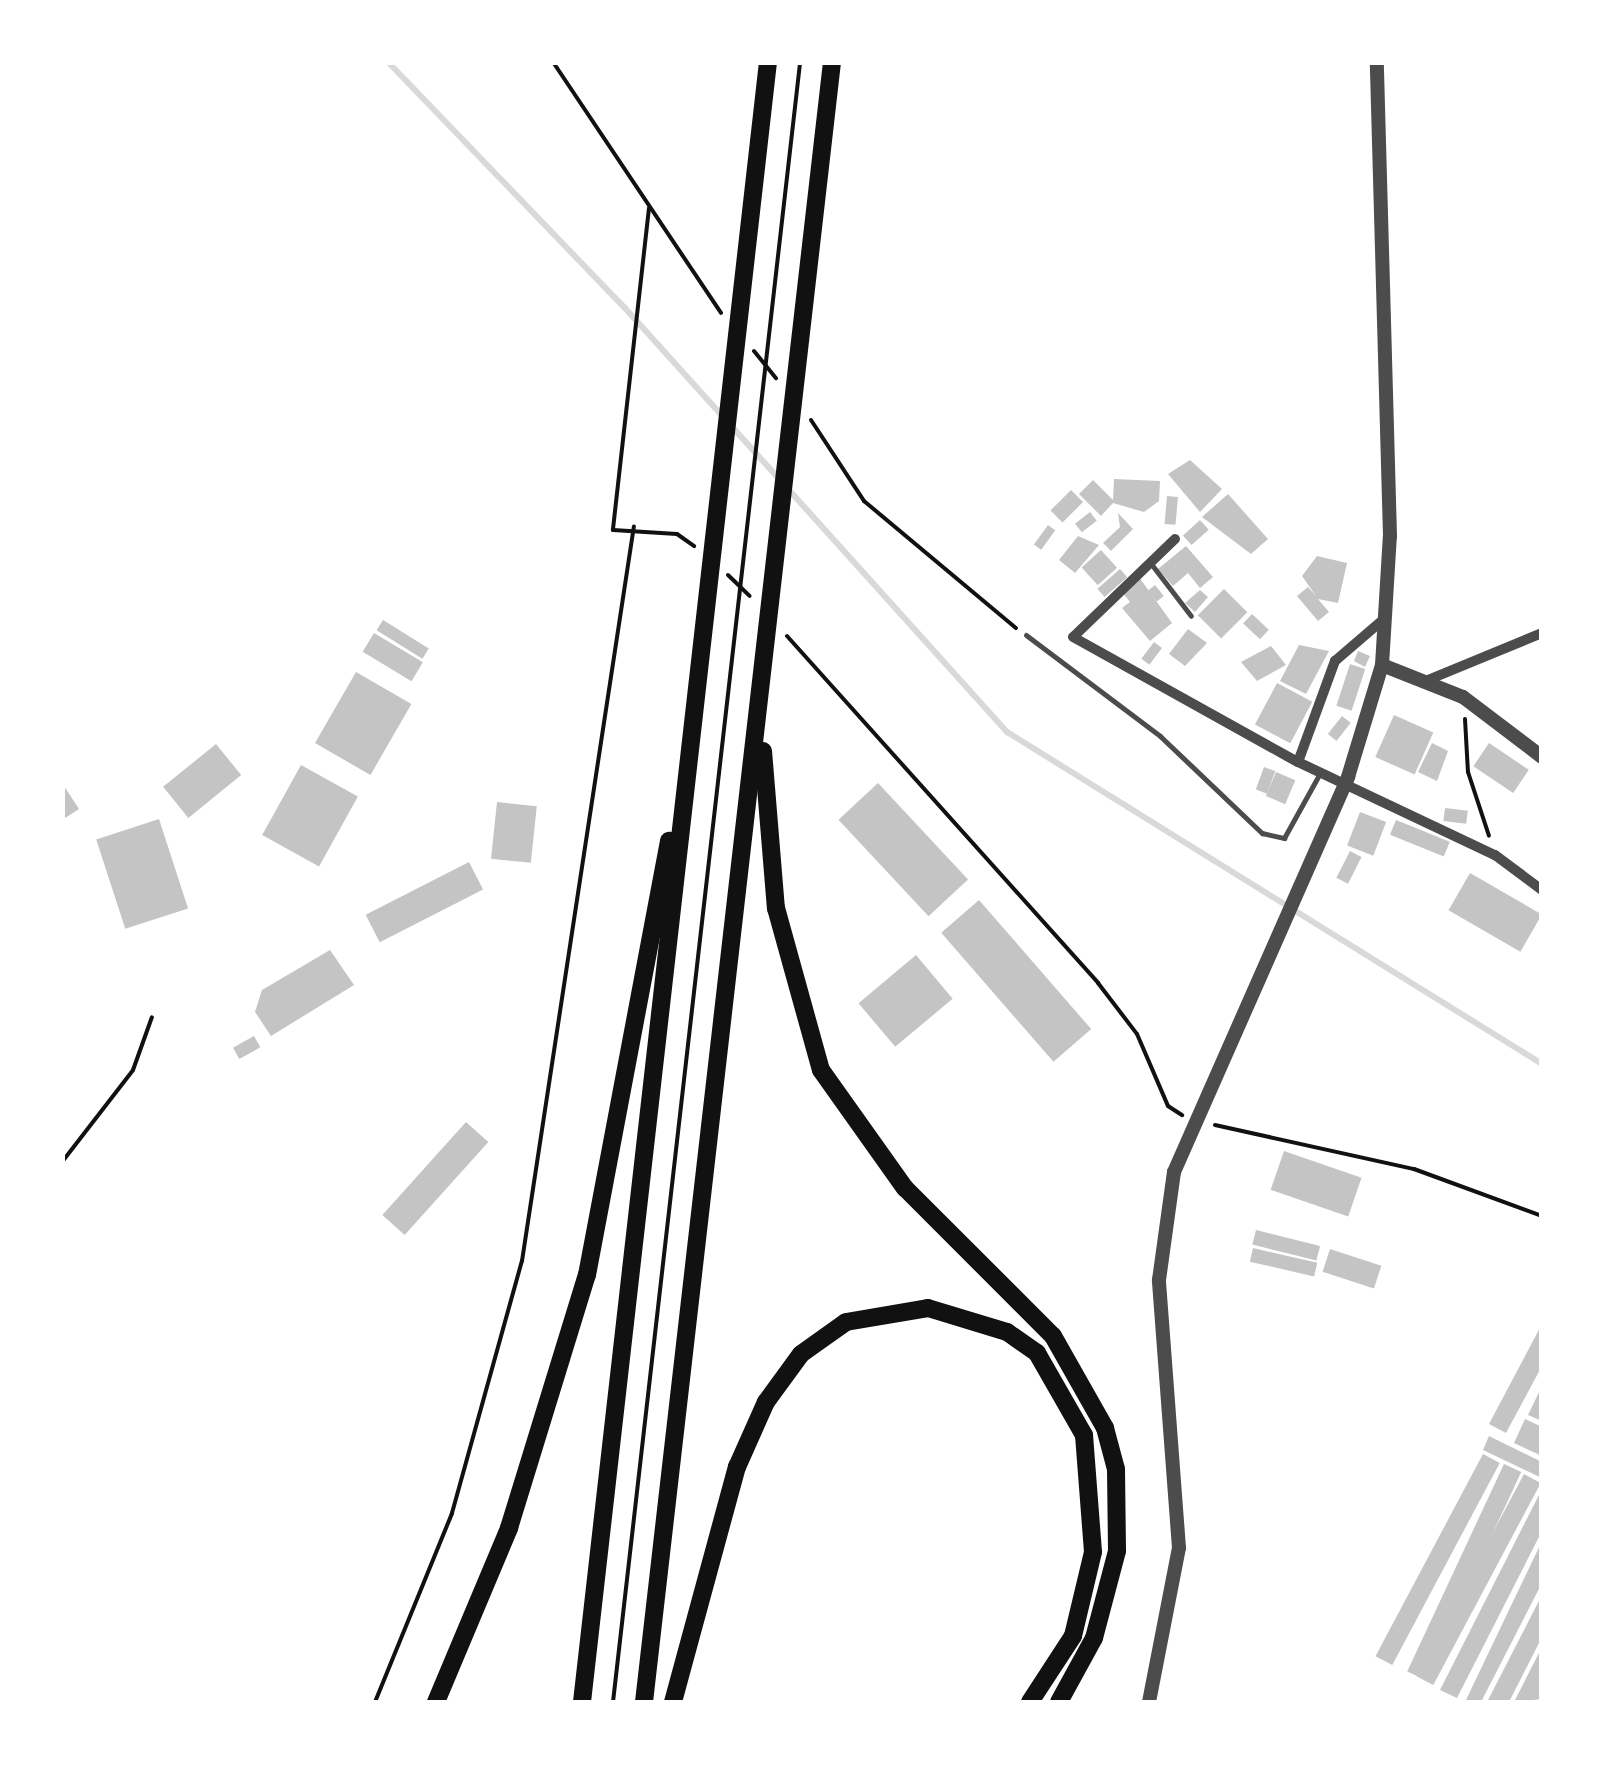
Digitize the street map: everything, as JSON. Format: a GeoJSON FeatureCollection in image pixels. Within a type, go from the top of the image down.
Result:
{"type":"FeatureCollection","features":[{"type":"Feature","properties":{"kind":"highway"},"geometry":{"type":"LineString","coordinates":[[582,1702],[690,748],[698,641],[768,62]]}},
{"type":"Feature","properties":{"kind":"highway"},"geometry":{"type":"LineString","coordinates":[[644,1702],[835,62]]}},
{"type":"Feature","properties":{"kind":"highway"},"geometry":{"type":"LineString","coordinates":[[761,705],[776,908],[822,1070],[905,1188],[1053,1336],[1105,1428],[1116,1469],[1117,1552],[1094,1638],[1059,1702]]}},
{"type":"Feature","properties":{"kind":"highway"},"geometry":{"type":"LineString","coordinates":[[436,1702],[509,1528],[587,1276],[690,748]]}},
{"type":"Feature","properties":{"kind":"highway"},"geometry":{"type":"LineString","coordinates":[[673,1702],[737,1467],[766,1402],[801,1354],[846,1322],[928,1308],[1007,1332],[1036,1353],[1084,1435],[1090,1568],[1073,1636],[1030,1702]]}},
{"type":"Feature","properties":{"kind":"street"},"geometry":{"type":"LineString","coordinates":[[1149,1702],[1178,1548],[1159,1280],[1174,1172],[1208,1083],[1348,777],[1382,665],[1385,618],[1376,62]]}},
{"type":"Feature","properties":{"kind":"street"},"geometry":{"type":"LineString","coordinates":[[1175,538],[1074,637],[1298,762],[1494,855],[1542,890]]}},
{"type":"Feature","properties":{"kind":"street"},"geometry":{"type":"LineString","coordinates":[[1298,762],[1335,661],[1385,618]]}},
{"type":"Feature","properties":{"kind":"street"},"geometry":{"type":"LineString","coordinates":[[1422,682],[1542,633]]}},
{"type":"Feature","properties":{"kind":"street"},"geometry":{"type":"LineString","coordinates":[[1382,665],[1463,697],[1542,757]]}},
{"type":"Feature","properties":{"kind":"lane"},"geometry":{"type":"LineString","coordinates":[[1151,562],[1191,616]]}},
{"type":"Feature","properties":{"kind":"lane"},"geometry":{"type":"LineString","coordinates":[[1026,635],[1160,736],[1262,832],[1284,838],[1320,773]]}},
{"type":"Feature","properties":{"kind":"path"},"geometry":{"type":"LineString","coordinates":[[613,1702],[800,62]]}},
{"type":"Feature","properties":{"kind":"path"},"geometry":{"type":"LineString","coordinates":[[649,208],[642,229],[613,530],[634,526],[677,534],[701,551]]}},
{"type":"Feature","properties":{"kind":"path"},"geometry":{"type":"LineString","coordinates":[[375,1702],[452,1513],[522,1260],[634,526]]}},
{"type":"Feature","properties":{"kind":"path"},"geometry":{"type":"LineString","coordinates":[[715,563],[757,603]]}},
{"type":"Feature","properties":{"kind":"path"},"geometry":{"type":"LineString","coordinates":[[784,632],[1098,984],[1138,1034],[1168,1106],[1192,1121],[1414,1169],[1542,1216]]}},
{"type":"Feature","properties":{"kind":"path"},"geometry":{"type":"LineString","coordinates":[[1463,697],[1468,772],[1494,855]]}},
{"type":"Feature","properties":{"kind":"path"},"geometry":{"type":"LineString","coordinates":[[62,1162],[132,1070],[152,1017]]}},
{"type":"Feature","properties":{"kind":"building"},"geometry":{"type":"Polygon","coordinates":[[[1190,460],[1222,489],[1200,512],[1168,474],[1190,460]]]}},
{"type":"Feature","properties":{"kind":"building"},"geometry":{"type":"Polygon","coordinates":[[[1114,479],[1160,481],[1159,501],[1144,512],[1113,503],[1101,516],[1079,494],[1093,480],[1113,500],[1114,479]]]}},
{"type":"Feature","properties":{"kind":"building"},"geometry":{"type":"Polygon","coordinates":[[[1071,490],[1083,502],[1063,523],[1050,511],[1071,490]]]}},
{"type":"Feature","properties":{"kind":"building"},"geometry":{"type":"Polygon","coordinates":[[[1228,494],[1268,539],[1251,554],[1202,517],[1228,494]]]}},
{"type":"Feature","properties":{"kind":"building"},"geometry":{"type":"Polygon","coordinates":[[[1167,496],[1178,497],[1176,525],[1165,524],[1167,496]]]}},
{"type":"Feature","properties":{"kind":"building"},"geometry":{"type":"Polygon","coordinates":[[[1090,512],[1097,521],[1082,532],[1075,524],[1090,512]]]}},
{"type":"Feature","properties":{"kind":"building"},"geometry":{"type":"Polygon","coordinates":[[[1118,513],[1133,529],[1111,551],[1103,543],[1120,527],[1118,513]]]}},
{"type":"Feature","properties":{"kind":"building"},"geometry":{"type":"Polygon","coordinates":[[[1200,520],[1209,530],[1192,545],[1183,535],[1200,520]]]}},
{"type":"Feature","properties":{"kind":"building"},"geometry":{"type":"Polygon","coordinates":[[[1048,525],[1055,530],[1041,550],[1034,544],[1048,525]]]}},
{"type":"Feature","properties":{"kind":"building"},"geometry":{"type":"Polygon","coordinates":[[[1078,536],[1099,545],[1075,573],[1059,560],[1078,536]]]}},
{"type":"Feature","properties":{"kind":"building"},"geometry":{"type":"Polygon","coordinates":[[[1186,546],[1213,577],[1200,588],[1188,573],[1173,586],[1158,569],[1186,546]]]}},
{"type":"Feature","properties":{"kind":"building"},"geometry":{"type":"Polygon","coordinates":[[[1101,550],[1117,568],[1098,585],[1082,567],[1101,550]]]}},
{"type":"Feature","properties":{"kind":"building"},"geometry":{"type":"Polygon","coordinates":[[[1317,556],[1347,563],[1338,603],[1318,599],[1329,612],[1318,621],[1297,596],[1308,587],[1316,596],[1302,576],[1317,556]]]}},
{"type":"Feature","properties":{"kind":"building"},"geometry":{"type":"Polygon","coordinates":[[[1120,569],[1127,577],[1105,597],[1097,589],[1120,569]]]}},
{"type":"Feature","properties":{"kind":"building"},"geometry":{"type":"Polygon","coordinates":[[[1139,577],[1172,623],[1150,641],[1122,608],[1130,602],[1122,592],[1139,577]]]}},
{"type":"Feature","properties":{"kind":"building"},"geometry":{"type":"Polygon","coordinates":[[[1155,585],[1164,596],[1157,602],[1148,591],[1155,585]]]}},
{"type":"Feature","properties":{"kind":"building"},"geometry":{"type":"Polygon","coordinates":[[[1224,589],[1247,612],[1221,638],[1198,615],[1224,589]]]}},
{"type":"Feature","properties":{"kind":"building"},"geometry":{"type":"Polygon","coordinates":[[[1200,590],[1208,597],[1195,612],[1185,603],[1200,590]]]}},
{"type":"Feature","properties":{"kind":"building"},"geometry":{"type":"Polygon","coordinates":[[[1252,614],[1269,630],[1260,639],[1243,624],[1252,614]]]}},
{"type":"Feature","properties":{"kind":"building"},"geometry":{"type":"Polygon","coordinates":[[[383,620],[429,649],[422,659],[377,630],[383,620]]]}},
{"type":"Feature","properties":{"kind":"building"},"geometry":{"type":"Polygon","coordinates":[[[1188,629],[1207,643],[1185,666],[1169,654],[1188,629]]]}},
{"type":"Feature","properties":{"kind":"building"},"geometry":{"type":"Polygon","coordinates":[[[374,633],[423,662],[412,681],[363,652],[374,633]]]}},
{"type":"Feature","properties":{"kind":"building"},"geometry":{"type":"Polygon","coordinates":[[[1154,642],[1162,648],[1149,665],[1141,659],[1154,642]]]}},
{"type":"Feature","properties":{"kind":"building"},"geometry":{"type":"Polygon","coordinates":[[[1299,645],[1329,651],[1306,694],[1280,681],[1299,645]]]}},
{"type":"Feature","properties":{"kind":"building"},"geometry":{"type":"Polygon","coordinates":[[[1271,646],[1286,665],[1257,681],[1241,662],[1271,646]]]}},
{"type":"Feature","properties":{"kind":"building"},"geometry":{"type":"Polygon","coordinates":[[[1358,651],[1370,656],[1365,667],[1354,661],[1358,651]]]}},
{"type":"Feature","properties":{"kind":"building"},"geometry":{"type":"Polygon","coordinates":[[[1350,664],[1365,669],[1352,711],[1336,706],[1350,664]]]}},
{"type":"Feature","properties":{"kind":"building"},"geometry":{"type":"Polygon","coordinates":[[[356,672],[411,704],[370,775],[315,743],[356,672]]]}},
{"type":"Feature","properties":{"kind":"building"},"geometry":{"type":"Polygon","coordinates":[[[1277,683],[1312,702],[1290,743],[1255,724],[1277,683]]]}},
{"type":"Feature","properties":{"kind":"building"},"geometry":{"type":"Polygon","coordinates":[[[1394,715],[1433,732],[1415,775],[1375,757],[1394,715]]]}},
{"type":"Feature","properties":{"kind":"building"},"geometry":{"type":"Polygon","coordinates":[[[1342,716],[1351,723],[1337,741],[1328,734],[1342,716]]]}},
{"type":"Feature","properties":{"kind":"building"},"geometry":{"type":"Polygon","coordinates":[[[1432,743],[1448,751],[1437,781],[1418,772],[1432,743]]]}},
{"type":"Feature","properties":{"kind":"building"},"geometry":{"type":"Polygon","coordinates":[[[1489,743],[1529,770],[1513,793],[1473,766],[1489,743]]]}},
{"type":"Feature","properties":{"kind":"building"},"geometry":{"type":"Polygon","coordinates":[[[216,744],[241,775],[188,818],[163,787],[216,744]]]}},
{"type":"Feature","properties":{"kind":"building"},"geometry":{"type":"Polygon","coordinates":[[[301,765],[358,797],[319,866],[262,835],[301,765]]]}},
{"type":"Feature","properties":{"kind":"building"},"geometry":{"type":"Polygon","coordinates":[[[1264,767],[1275,771],[1267,794],[1256,790],[1264,767]]]}},
{"type":"Feature","properties":{"kind":"building"},"geometry":{"type":"Polygon","coordinates":[[[1276,772],[1295,780],[1285,804],[1266,796],[1276,772]]]}},
{"type":"Feature","properties":{"kind":"building"},"geometry":{"type":"Polygon","coordinates":[[[62,783],[79,809],[62,820],[62,783]]]}},
{"type":"Feature","properties":{"kind":"building"},"geometry":{"type":"Polygon","coordinates":[[[878,783],[968,880],[929,916],[839,820],[878,783]]]}},
{"type":"Feature","properties":{"kind":"building"},"geometry":{"type":"Polygon","coordinates":[[[497,802],[537,806],[531,863],[491,859],[497,802]]]}},
{"type":"Feature","properties":{"kind":"building"},"geometry":{"type":"Polygon","coordinates":[[[1445,808],[1468,811],[1466,824],[1443,821],[1445,808]]]}},
{"type":"Feature","properties":{"kind":"building"},"geometry":{"type":"Polygon","coordinates":[[[1360,812],[1386,822],[1373,856],[1347,846],[1360,812]]]}},
{"type":"Feature","properties":{"kind":"building"},"geometry":{"type":"Polygon","coordinates":[[[159,819],[188,908],[125,929],[96,839],[159,819]]]}},
{"type":"Feature","properties":{"kind":"building"},"geometry":{"type":"Polygon","coordinates":[[[1396,820],[1450,842],[1444,857],[1390,835],[1396,820]]]}},
{"type":"Feature","properties":{"kind":"building"},"geometry":{"type":"Polygon","coordinates":[[[1350,851],[1362,857],[1348,884],[1336,878],[1350,851]]]}},
{"type":"Feature","properties":{"kind":"building"},"geometry":{"type":"Polygon","coordinates":[[[469,862],[483,890],[380,942],[366,915],[469,862]]]}},
{"type":"Feature","properties":{"kind":"building"},"geometry":{"type":"Polygon","coordinates":[[[1470,873],[1542,914],[1520,952],[1448,910],[1470,873]]]}},
{"type":"Feature","properties":{"kind":"building"},"geometry":{"type":"Polygon","coordinates":[[[979,900],[1091,1029],[1053,1062],[941,933],[979,900]]]}},
{"type":"Feature","properties":{"kind":"building"},"geometry":{"type":"Polygon","coordinates":[[[330,950],[354,985],[271,1036],[255,1012],[262,990],[330,950]]]}},
{"type":"Feature","properties":{"kind":"building"},"geometry":{"type":"Polygon","coordinates":[[[916,955],[953,999],[895,1047],[859,1003],[916,955]]]}},
{"type":"Feature","properties":{"kind":"building"},"geometry":{"type":"Polygon","coordinates":[[[254,1036],[260,1047],[239,1059],[233,1048],[254,1036]]]}},
{"type":"Feature","properties":{"kind":"building"},"geometry":{"type":"Polygon","coordinates":[[[466,1122],[488,1142],[405,1235],[382,1215],[466,1122]]]}},
{"type":"Feature","properties":{"kind":"building"},"geometry":{"type":"Polygon","coordinates":[[[1284,1151],[1362,1178],[1348,1216],[1271,1190],[1284,1151]]]}},
{"type":"Feature","properties":{"kind":"building"},"geometry":{"type":"Polygon","coordinates":[[[1256,1230],[1320,1246],[1316,1261],[1252,1245],[1256,1230]]]}},
{"type":"Feature","properties":{"kind":"building"},"geometry":{"type":"Polygon","coordinates":[[[1253,1248],[1317,1263],[1314,1276],[1250,1262],[1253,1248]]]}},
{"type":"Feature","properties":{"kind":"building"},"geometry":{"type":"Polygon","coordinates":[[[1330,1249],[1381,1266],[1374,1289],[1323,1272],[1330,1249]]]}},
{"type":"Feature","properties":{"kind":"building"},"geometry":{"type":"Polygon","coordinates":[[[1542,1324],[1542,1366],[1506,1433],[1489,1424],[1542,1324]]]}},
{"type":"Feature","properties":{"kind":"building"},"geometry":{"type":"Polygon","coordinates":[[[1542,1386],[1542,1421],[1528,1415],[1542,1386]]]}},
{"type":"Feature","properties":{"kind":"building"},"geometry":{"type":"Polygon","coordinates":[[[1525,1419],[1542,1427],[1542,1456],[1514,1443],[1525,1419]]]}},
{"type":"Feature","properties":{"kind":"building"},"geometry":{"type":"Polygon","coordinates":[[[1489,1436],[1542,1462],[1542,1478],[1483,1450],[1489,1436]]]}},
{"type":"Feature","properties":{"kind":"building"},"geometry":{"type":"Polygon","coordinates":[[[1483,1454],[1500,1463],[1392,1665],[1375,1656],[1483,1454]]]}},
{"type":"Feature","properties":{"kind":"building"},"geometry":{"type":"Polygon","coordinates":[[[1504,1464],[1521,1472],[1424,1680],[1407,1672],[1504,1464]]]}},
{"type":"Feature","properties":{"kind":"building"},"geometry":{"type":"Polygon","coordinates":[[[1524,1474],[1541,1483],[1433,1685],[1416,1676],[1524,1474]]]}},
{"type":"Feature","properties":{"kind":"building"},"geometry":{"type":"Polygon","coordinates":[[[1542,1489],[1542,1531],[1457,1698],[1440,1690],[1542,1489]]]}},
{"type":"Feature","properties":{"kind":"building"},"geometry":{"type":"Polygon","coordinates":[[[1542,1541],[1542,1583],[1481,1702],[1465,1702],[1542,1541]]]}},
{"type":"Feature","properties":{"kind":"building"},"geometry":{"type":"Polygon","coordinates":[[[1542,1595],[1542,1637],[1509,1702],[1487,1702],[1542,1595]]]}},
{"type":"Feature","properties":{"kind":"building"},"geometry":{"type":"Polygon","coordinates":[[[1542,1647],[1542,1699],[1514,1702],[1542,1647]]]}},
{"type":"Feature","properties":{"kind":"waterway"},"geometry":{"type":"LineString","coordinates":[[388,62],[625,308],[1007,732],[1542,1064]]}}]}
